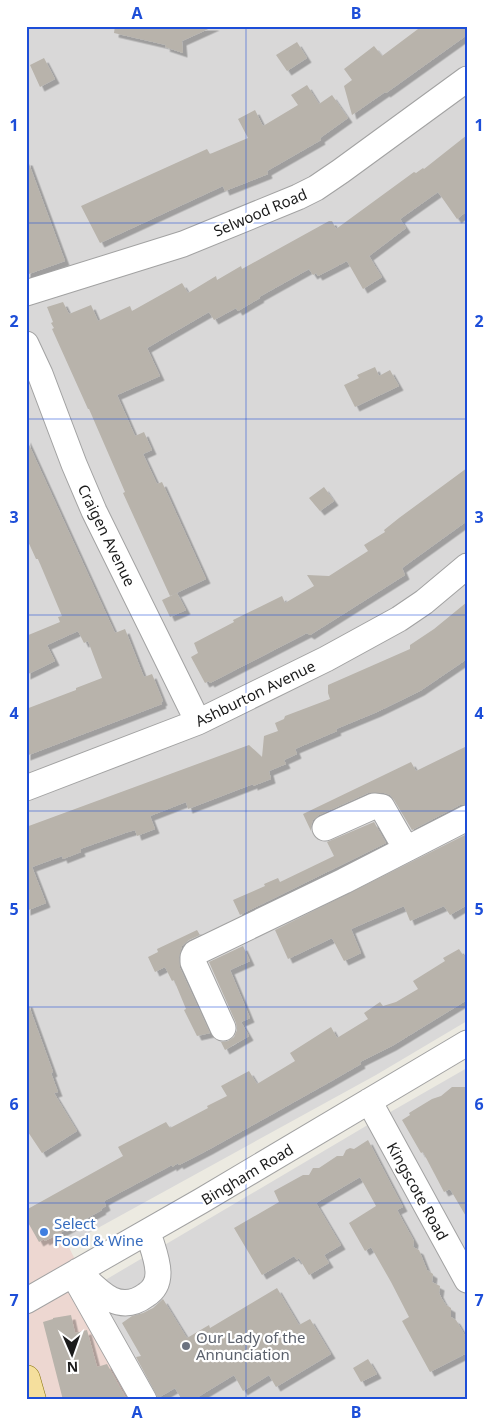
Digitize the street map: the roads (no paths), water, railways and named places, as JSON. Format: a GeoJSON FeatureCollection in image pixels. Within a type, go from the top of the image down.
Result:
{"type":"FeatureCollection","features":[{"type":"Feature","properties":{"kind":"main road"},"geometry":{"type":"LineString","coordinates":[[26,1380],[32,1400]]}},
{"type":"Feature","properties":{"kind":"street","name":"Selwood Road"},"geometry":{"type":"LineString","coordinates":[[26,293],[196,239],[298,197],[316,188],[349,166],[467,79]]}},
{"type":"Feature","properties":{"kind":"street","name":"Craigen Avenue"},"geometry":{"type":"LineString","coordinates":[[26,344],[40,374],[96,516],[198,722]]}},
{"type":"Feature","properties":{"kind":"street","name":"Ashburton Avenue"},"geometry":{"type":"LineString","coordinates":[[26,788],[198,722],[341,652],[399,619],[424,602],[467,566]]}},
{"type":"Feature","properties":{"kind":"street"},"geometry":{"type":"LineString","coordinates":[[325,828],[374,806],[379,806],[382,807],[406,849]]}},
{"type":"Feature","properties":{"kind":"street"},"geometry":{"type":"LineString","coordinates":[[223,1028],[193,962],[195,953],[467,818]]}},
{"type":"Feature","properties":{"kind":"street","name":"Bingham Road"},"geometry":{"type":"LineString","coordinates":[[26,1302],[467,1043]]}},
{"type":"Feature","properties":{"kind":"street","name":"Kingscote Road"},"geometry":{"type":"LineString","coordinates":[[369,1101],[467,1280]]}},
{"type":"Feature","properties":{"kind":"street"},"geometry":{"type":"LineString","coordinates":[[76,1273],[110,1300],[119,1302],[138,1300],[152,1290],[157,1282],[158,1273],[148,1232]]}},
{"type":"Feature","properties":{"kind":"street"},"geometry":{"type":"LineString","coordinates":[[76,1273],[144,1400]]}},
{"type":"Feature","properties":{"kind":"place","name":"Select Food & Wine"},"geometry":{"type":"Point","coordinates":[44,1232]}},
{"type":"Feature","properties":{"kind":"place","name":"Our Lady of the Annunciation"},"geometry":{"type":"Point","coordinates":[186,1346]}}]}
